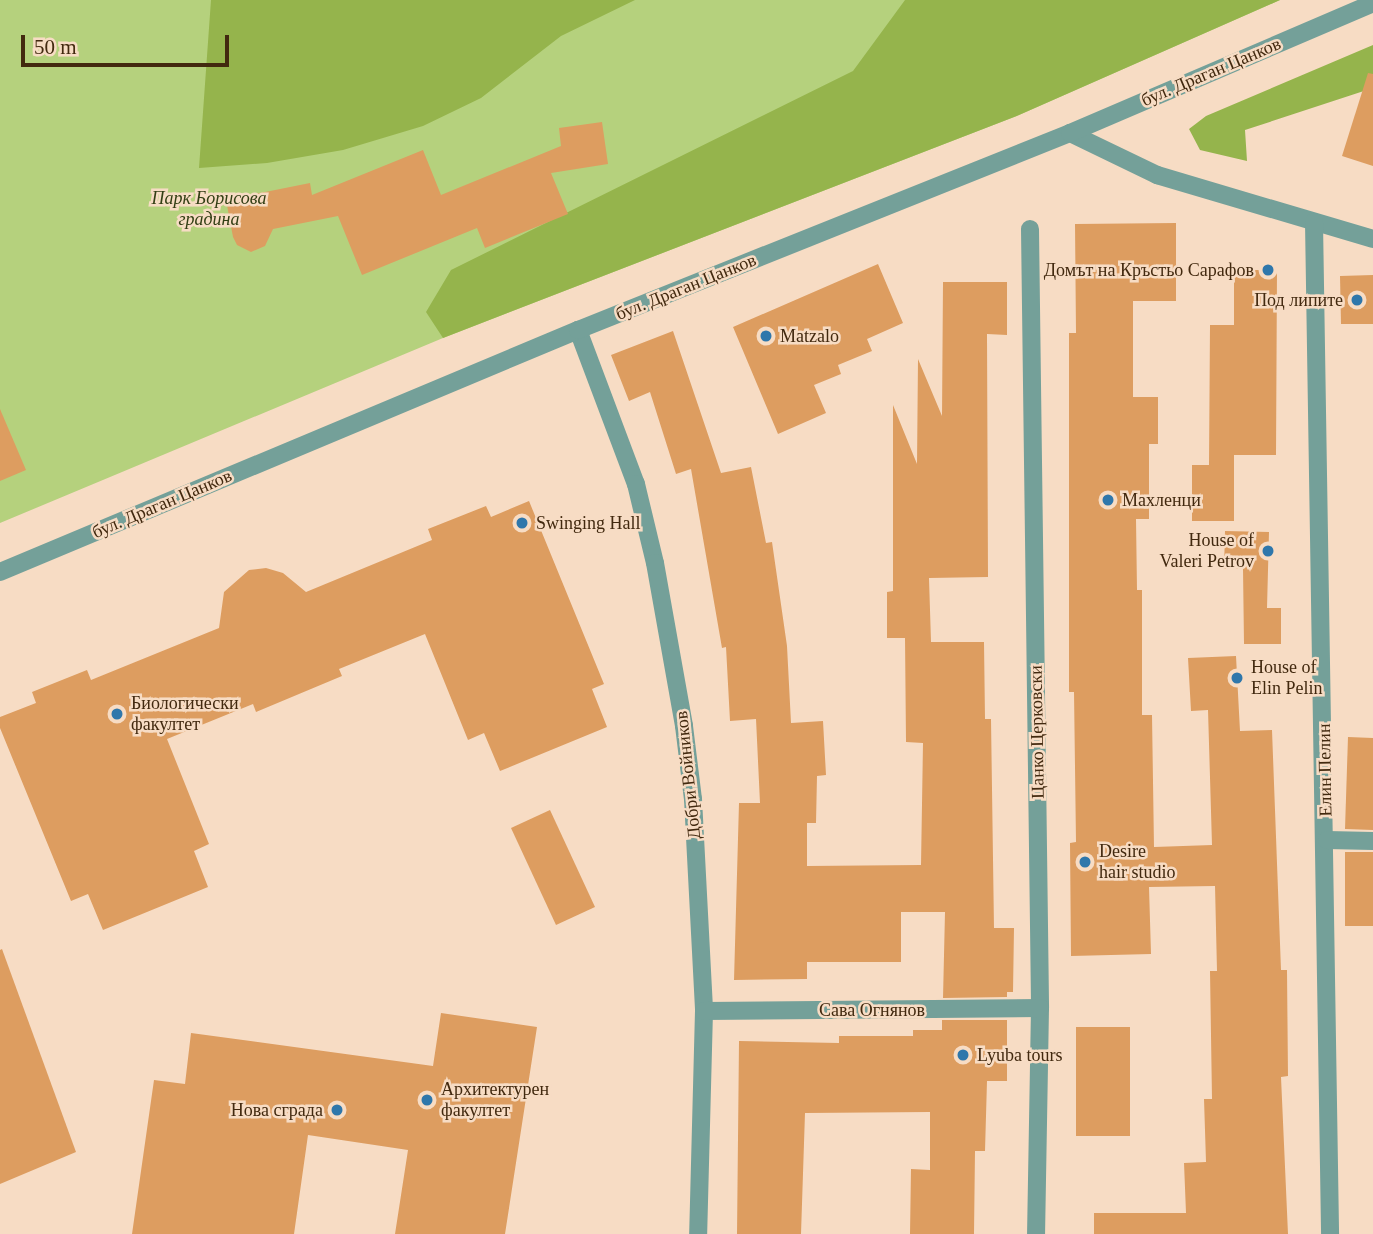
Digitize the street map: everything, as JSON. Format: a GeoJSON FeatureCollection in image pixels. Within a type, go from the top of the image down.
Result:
{"type":"FeatureCollection","features":[{"type":"Feature","properties":{"kind":"street","name":"бул. Драган Цанков"},"geometry":{"type":"LineString","coordinates":[[0,572],[578,330],[1070,133],[1373,3]]}},
{"type":"Feature","properties":{"kind":"street"},"geometry":{"type":"LineString","coordinates":[[1070,133],[1157,175],[1373,239]]}},
{"type":"Feature","properties":{"kind":"street","name":"Елин Пелин"},"geometry":{"type":"LineString","coordinates":[[1314,222],[1327,841],[1331,1234]]}},
{"type":"Feature","properties":{"kind":"street","name":"Цанко Церковски"},"geometry":{"type":"LineString","coordinates":[[1030,229],[1040,1008],[1036,1234]]}},
{"type":"Feature","properties":{"kind":"street","name":"Добри Войников"},"geometry":{"type":"LineString","coordinates":[[578,330],[636,484],[672,648],[693,799],[704,1011],[698,1234]]}},
{"type":"Feature","properties":{"kind":"street"},"geometry":{"type":"LineString","coordinates":[[1327,841],[1373,841]]}},
{"type":"Feature","properties":{"kind":"street","name":"Сава Огнянов"},"geometry":{"type":"LineString","coordinates":[[704,1011],[1040,1008]]}},
{"type":"Feature","properties":{"kind":"green space","name":"Парк Борисова градина"},"geometry":{"type":"Polygon","coordinates":[[[0,0],[1280,0],[1019,115],[443,338],[0,523],[0,0]]]}},
{"type":"Feature","properties":{"kind":"green space"},"geometry":{"type":"Polygon","coordinates":[[[211,0],[635,0],[561,36],[481,98],[423,126],[343,150],[267,163],[199,168],[211,0]]]}},
{"type":"Feature","properties":{"kind":"green space"},"geometry":{"type":"Polygon","coordinates":[[[905,0],[1280,0],[1019,115],[443,338],[426,312],[451,270],[853,71],[905,0]]]}},
{"type":"Feature","properties":{"kind":"green space"},"geometry":{"type":"Polygon","coordinates":[[[1373,45],[1373,88],[1245,130],[1247,161],[1200,150],[1189,129],[1206,116],[1373,45]]]}},
{"type":"Feature","properties":{"kind":"building"},"geometry":{"type":"Polygon","coordinates":[[[1368,73],[1373,74],[1373,166],[1342,156],[1368,73]]]}},
{"type":"Feature","properties":{"kind":"building"},"geometry":{"type":"Polygon","coordinates":[[[602,122],[608,164],[551,173],[568,214],[485,248],[477,228],[362,275],[338,216],[273,229],[265,246],[251,252],[237,245],[233,237],[226,200],[310,183],[312,195],[423,150],[441,195],[561,146],[559,128],[602,122]]]}},
{"type":"Feature","properties":{"kind":"building"},"geometry":{"type":"Polygon","coordinates":[[[1176,223],[1176,301],[1133,301],[1133,397],[1158,397],[1158,444],[1149,444],[1149,519],[1136,519],[1137,590],[1142,590],[1142,715],[1152,715],[1154,847],[1212,845],[1208,710],[1191,711],[1188,658],[1236,656],[1240,731],[1272,730],[1281,970],[1287,970],[1288,1076],[1281,1077],[1288,1234],[1094,1234],[1094,1213],[1186,1213],[1184,1163],[1206,1162],[1204,1099],[1212,1099],[1210,971],[1217,971],[1215,886],[1149,887],[1151,954],[1071,956],[1070,843],[1076,842],[1074,692],[1069,692],[1069,333],[1076,333],[1075,224],[1176,223]]]}},
{"type":"Feature","properties":{"kind":"building"},"geometry":{"type":"Polygon","coordinates":[[[878,264],[903,323],[867,339],[872,351],[838,365],[841,374],[814,385],[826,413],[778,434],[733,327],[878,264]]]}},
{"type":"Feature","properties":{"kind":"building"},"geometry":{"type":"Polygon","coordinates":[[[1234,270],[1277,270],[1276,455],[1234,455],[1234,521],[1192,521],[1192,465],[1209,465],[1210,325],[1234,325],[1234,270]]]}},
{"type":"Feature","properties":{"kind":"building","name":"Под липите"},"geometry":{"type":"Polygon","coordinates":[[[1373,275],[1373,324],[1341,324],[1340,276],[1373,275]]]}},
{"type":"Feature","properties":{"kind":"building"},"geometry":{"type":"Polygon","coordinates":[[[943,282],[1007,282],[1007,335],[987,334],[988,577],[929,578],[931,642],[984,642],[985,719],[991,719],[994,928],[1014,928],[1013,992],[1007,992],[1007,997],[943,998],[945,912],[901,912],[901,962],[807,962],[807,979],[734,980],[739,803],[760,803],[756,719],[730,721],[726,647],[722,648],[691,469],[676,474],[650,392],[629,401],[611,355],[673,331],[721,473],[751,467],[766,543],[772,542],[787,646],[791,723],[823,721],[826,775],[817,776],[816,823],[807,823],[807,866],[921,865],[923,743],[906,742],[905,638],[887,638],[887,592],[893,591],[893,405],[917,464],[918,359],[942,416],[943,282]]]}},
{"type":"Feature","properties":{"kind":"building"},"geometry":{"type":"Polygon","coordinates":[[[0,409],[26,470],[0,481],[0,409]]]}},
{"type":"Feature","properties":{"kind":"building","name":"Биологически факултет"},"geometry":{"type":"Polygon","coordinates":[[[529,501],[604,684],[592,689],[607,727],[500,771],[484,733],[468,740],[425,634],[339,669],[342,676],[256,712],[253,704],[167,739],[209,844],[194,851],[208,887],[103,930],[88,894],[71,901],[0,728],[0,717],[36,703],[32,692],[87,670],[91,680],[219,628],[224,592],[249,570],[266,568],[283,573],[306,592],[432,540],[428,529],[486,506],[491,517],[529,501]]]}},
{"type":"Feature","properties":{"kind":"building"},"geometry":{"type":"Polygon","coordinates":[[[1225,531],[1269,532],[1267,608],[1281,608],[1281,644],[1244,644],[1243,569],[1224,569],[1225,531]]]}},
{"type":"Feature","properties":{"kind":"building"},"geometry":{"type":"Polygon","coordinates":[[[1348,737],[1373,738],[1373,830],[1345,829],[1348,737]]]}},
{"type":"Feature","properties":{"kind":"building"},"geometry":{"type":"Polygon","coordinates":[[[550,810],[595,907],[556,925],[511,828],[550,810]]]}},
{"type":"Feature","properties":{"kind":"building"},"geometry":{"type":"Polygon","coordinates":[[[1345,852],[1373,852],[1373,926],[1345,926],[1345,852]]]}},
{"type":"Feature","properties":{"kind":"building"},"geometry":{"type":"Polygon","coordinates":[[[2,949],[76,1152],[0,1184],[0,950],[2,949]]]}},
{"type":"Feature","properties":{"kind":"building","name":"Нова сграда"},"geometry":{"type":"Polygon","coordinates":[[[441,1013],[537,1027],[505,1234],[395,1234],[408,1150],[308,1135],[294,1234],[132,1234],[154,1080],[185,1084],[191,1033],[433,1066],[441,1013]]]}},
{"type":"Feature","properties":{"kind":"building"},"geometry":{"type":"Polygon","coordinates":[[[942,1020],[1007,1020],[1007,1081],[987,1081],[985,1151],[975,1151],[974,1234],[910,1234],[911,1169],[930,1170],[930,1112],[805,1113],[801,1234],[737,1234],[739,1041],[839,1043],[839,1036],[913,1036],[913,1030],[942,1030],[942,1020]]]}},
{"type":"Feature","properties":{"kind":"building"},"geometry":{"type":"Polygon","coordinates":[[[1076,1027],[1130,1027],[1130,1136],[1076,1136],[1076,1027]]]}},
{"type":"Feature","properties":{"kind":"place","name":"Домът на Кръстьо Сарафов"},"geometry":{"type":"Point","coordinates":[1268,270]}},
{"type":"Feature","properties":{"kind":"place","name":"Под липите"},"geometry":{"type":"Point","coordinates":[1357,300]}},
{"type":"Feature","properties":{"kind":"place","name":"Matzalo"},"geometry":{"type":"Point","coordinates":[766,336]}},
{"type":"Feature","properties":{"kind":"place","name":"Махленци"},"geometry":{"type":"Point","coordinates":[1108,500]}},
{"type":"Feature","properties":{"kind":"place","name":"Swinging Hall"},"geometry":{"type":"Point","coordinates":[522,523]}},
{"type":"Feature","properties":{"kind":"place","name":"House of Valeri Petrov"},"geometry":{"type":"Point","coordinates":[1268,551]}},
{"type":"Feature","properties":{"kind":"place","name":"House of Elin Pelin"},"geometry":{"type":"Point","coordinates":[1237,678]}},
{"type":"Feature","properties":{"kind":"place","name":"Биологически факултет"},"geometry":{"type":"Point","coordinates":[117,714]}},
{"type":"Feature","properties":{"kind":"place","name":"Desire hair studio"},"geometry":{"type":"Point","coordinates":[1085,862]}},
{"type":"Feature","properties":{"kind":"place","name":"Lyuba tours"},"geometry":{"type":"Point","coordinates":[963,1055]}},
{"type":"Feature","properties":{"kind":"place","name":"Архитектурен факултет"},"geometry":{"type":"Point","coordinates":[427,1100]}},
{"type":"Feature","properties":{"kind":"place","name":"Нова сграда"},"geometry":{"type":"Point","coordinates":[337,1110]}}]}
